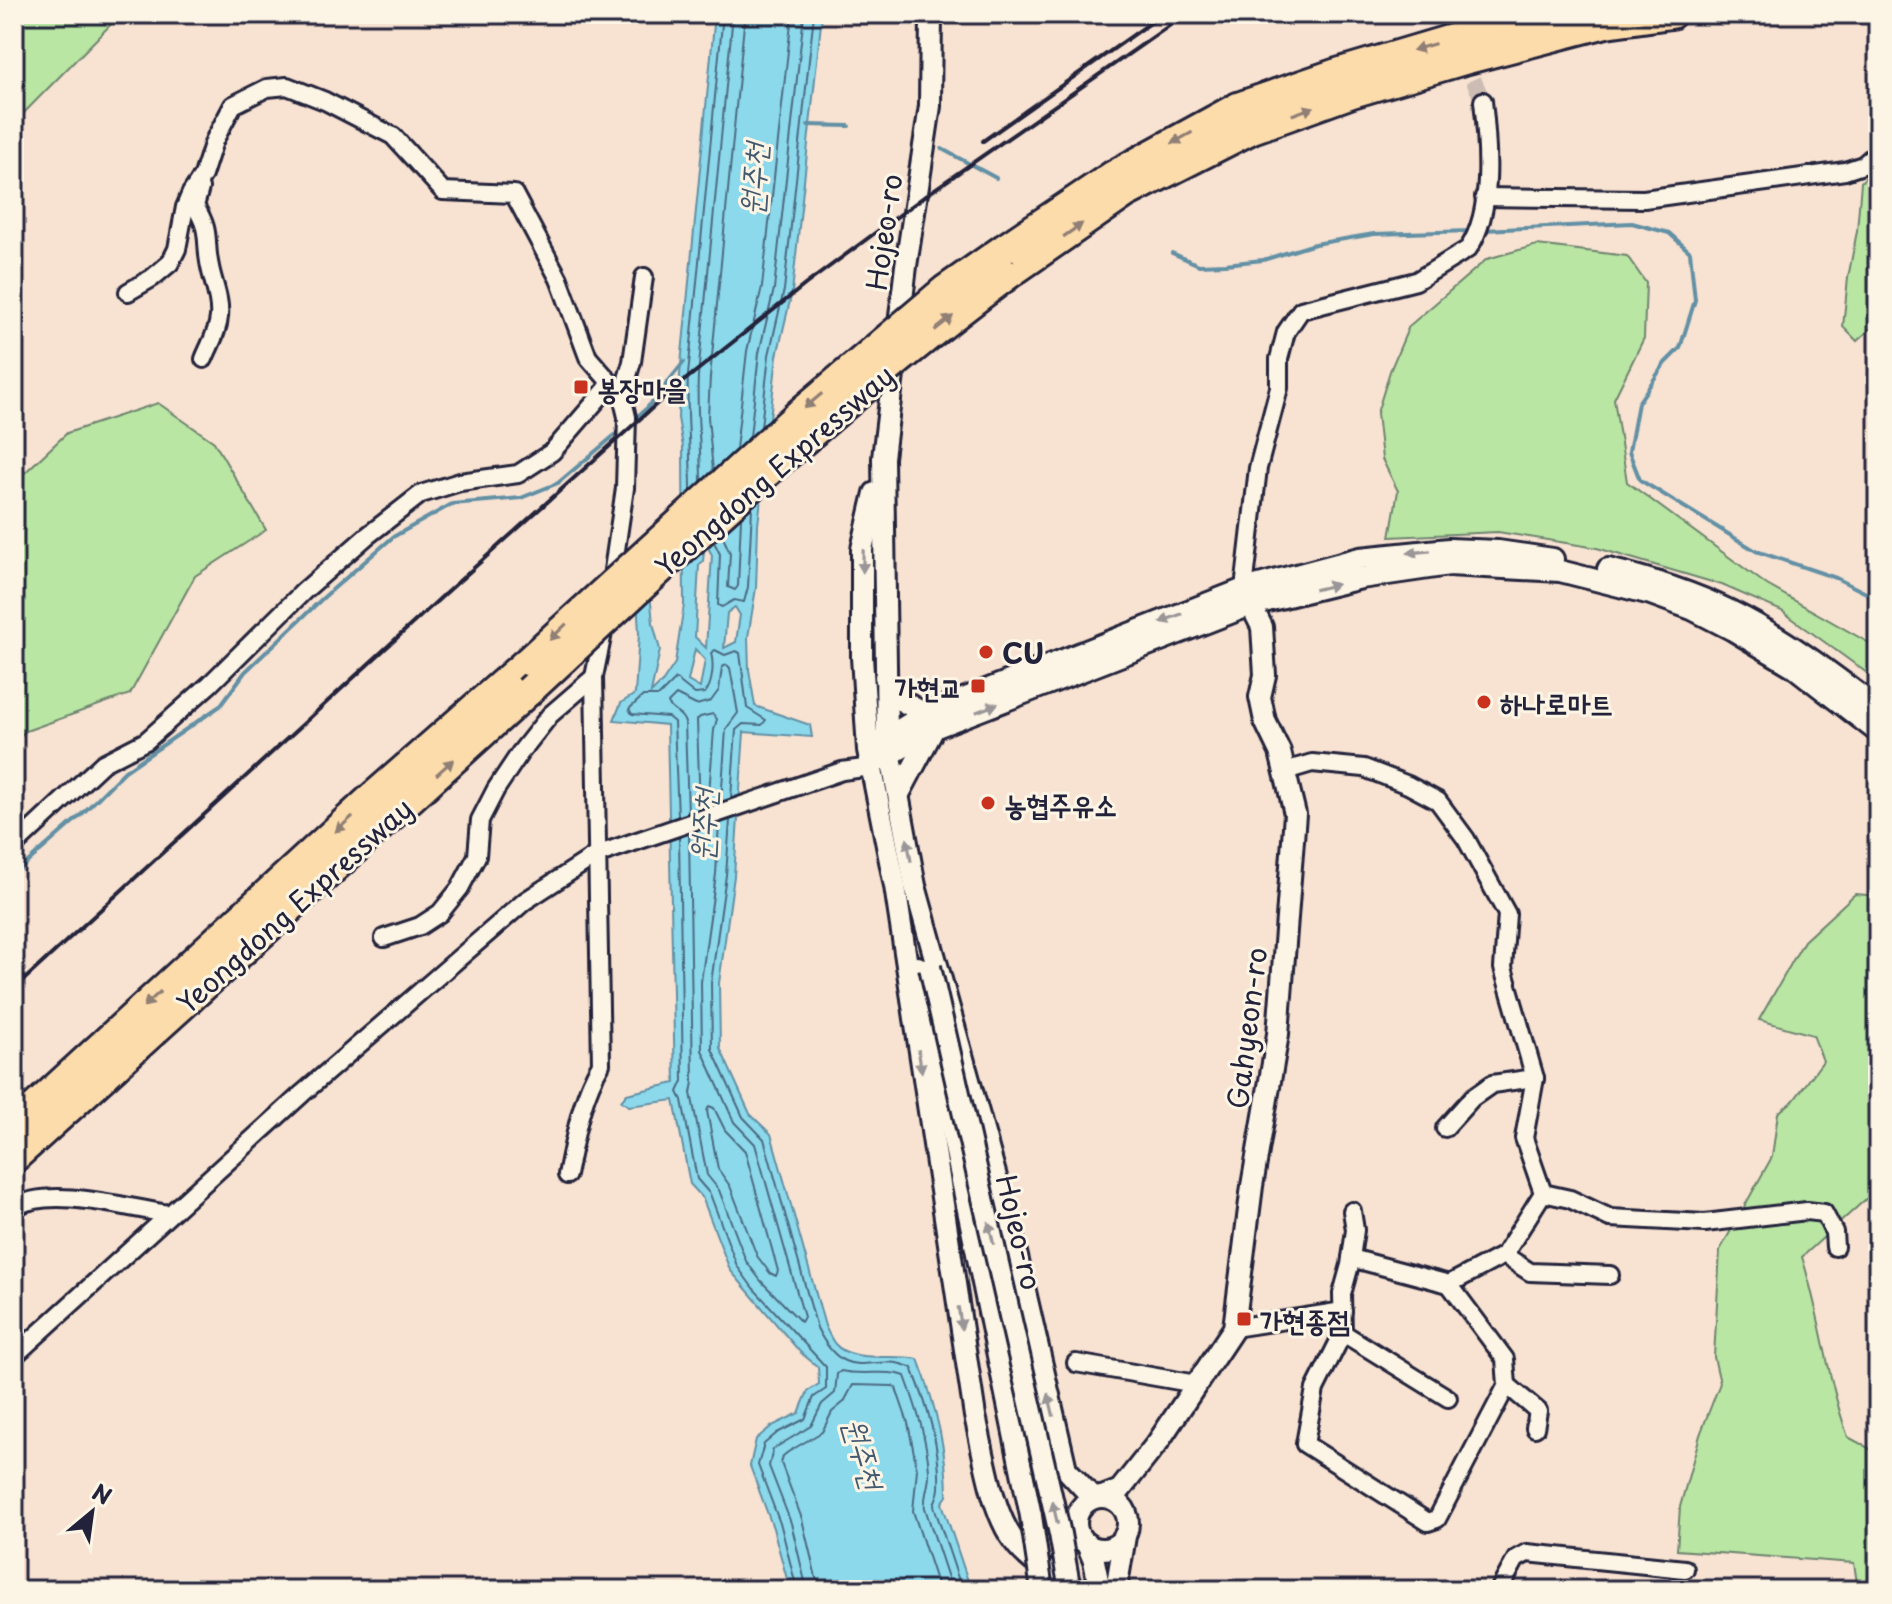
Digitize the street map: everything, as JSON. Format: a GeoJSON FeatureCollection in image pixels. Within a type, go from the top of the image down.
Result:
{"type":"FeatureCollection","features":[{"type":"Feature","properties":{"kind":"highway","name":"Yeongdong Expressway"},"geometry":{"type":"LineString","coordinates":[[14,1158],[660,570],[921,342],[1007,261],[1112,176],[1238,107],[1440,42],[1554,14]]}},
{"type":"Feature","properties":{"kind":"highway","name":"Yeongdong Expressway"},"geometry":{"type":"LineString","coordinates":[[14,1126],[369,800],[528,661],[802,411],[945,290],[1007,261],[1126,193],[1252,129],[1352,93],[1464,60],[1606,23],[1671,14]]}},
{"type":"Feature","properties":{"kind":"highway"},"geometry":{"type":"LineString","coordinates":[[14,1171],[78,1111],[134,1050]]}},
{"type":"Feature","properties":{"kind":"highway"},"geometry":{"type":"LineString","coordinates":[[14,1112],[75,1068]]}},
{"type":"Feature","properties":{"kind":"street","name":"Hojeo-ro"},"geometry":{"type":"LineString","coordinates":[[931,14],[930,106],[906,266],[883,458],[862,549],[862,657],[870,759],[905,886],[1058,1523],[1070,1590]]}},
{"type":"Feature","properties":{"kind":"street"},"geometry":{"type":"LineString","coordinates":[[204,359],[220,315],[209,264],[206,224],[195,206],[203,175],[214,141],[233,105],[267,88],[287,86],[325,101],[393,136],[443,191],[514,194],[559,279],[588,357],[616,391],[627,417],[625,488],[594,677],[601,1064],[580,1113],[567,1175]]}},
{"type":"Feature","properties":{"kind":"street","name":"Gahyeon-ro"},"geometry":{"type":"LineString","coordinates":[[1158,1442],[1234,1328],[1252,1186],[1278,1034],[1295,814],[1280,752],[1265,721],[1260,697],[1265,675],[1262,627],[1247,597],[1258,468],[1279,388],[1279,359],[1286,332],[1301,310],[1416,281],[1468,249],[1483,204],[1488,146],[1483,101]]}},
{"type":"Feature","properties":{"kind":"street"},"geometry":{"type":"LineString","coordinates":[[1483,204],[1644,199],[1845,171],[1863,165],[1878,152]]}},
{"type":"Feature","properties":{"kind":"street"},"geometry":{"type":"LineString","coordinates":[[128,292],[170,263],[177,249],[185,207],[203,175]]}},
{"type":"Feature","properties":{"kind":"street"},"geometry":{"type":"LineString","coordinates":[[14,846],[103,763],[146,741],[210,684],[304,591],[410,502],[421,494],[460,482],[518,474],[552,452],[616,391],[632,362],[644,277]]}},
{"type":"Feature","properties":{"kind":"street","name":"Hojeo-ro"},"geometry":{"type":"LineString","coordinates":[[883,458],[885,676],[889,744],[899,794],[905,886],[921,959]]}},
{"type":"Feature","properties":{"kind":"street"},"geometry":{"type":"LineString","coordinates":[[14,1356],[168,1214],[525,901],[596,855],[842,771],[870,759],[929,721],[1247,597],[1360,558],[1449,549],[1498,551],[1601,567],[1648,578],[1732,611],[1808,659],[1878,709]]}},
{"type":"Feature","properties":{"kind":"street"},"geometry":{"type":"LineString","coordinates":[[1247,597],[1449,565],[1560,571],[1651,594],[1692,609],[1793,666],[1878,732]]}},
{"type":"Feature","properties":{"kind":"street"},"geometry":{"type":"LineString","coordinates":[[885,676],[902,701],[929,721]]}},
{"type":"Feature","properties":{"kind":"street"},"geometry":{"type":"LineString","coordinates":[[384,938],[420,926],[440,913],[460,888],[477,856],[480,820],[496,789],[550,715],[594,677]]}},
{"type":"Feature","properties":{"kind":"street"},"geometry":{"type":"LineString","coordinates":[[899,794],[929,721]]}},
{"type":"Feature","properties":{"kind":"street"},"geometry":{"type":"LineString","coordinates":[[1285,771],[1312,763],[1364,768],[1438,801],[1466,839],[1507,914],[1503,968],[1535,1078],[1524,1138],[1543,1193]]}},
{"type":"Feature","properties":{"kind":"street"},"geometry":{"type":"LineString","coordinates":[[921,959],[1011,1231],[1066,1469],[1081,1488],[1098,1498],[1119,1503],[1126,1528],[1116,1590]]}},
{"type":"Feature","properties":{"kind":"street"},"geometry":{"type":"LineString","coordinates":[[921,959],[1028,1501],[1042,1590]]}},
{"type":"Feature","properties":{"kind":"street"},"geometry":{"type":"LineString","coordinates":[[921,959],[975,1416],[994,1493],[1014,1542],[1045,1570],[1078,1590]]}},
{"type":"Feature","properties":{"kind":"street"},"geometry":{"type":"LineString","coordinates":[[1445,1128],[1472,1098],[1492,1084],[1535,1078]]}},
{"type":"Feature","properties":{"kind":"street"},"geometry":{"type":"LineString","coordinates":[[1543,1193],[1570,1199],[1610,1218],[1705,1223],[1778,1213],[1824,1213],[1834,1232],[1835,1247]]}},
{"type":"Feature","properties":{"kind":"street"},"geometry":{"type":"LineString","coordinates":[[1449,1284],[1504,1255],[1543,1193]]}},
{"type":"Feature","properties":{"kind":"street"},"geometry":{"type":"LineString","coordinates":[[14,1208],[55,1196],[168,1214]]}},
{"type":"Feature","properties":{"kind":"street"},"geometry":{"type":"LineString","coordinates":[[1351,1258],[1449,1284],[1505,1359],[1507,1385],[1437,1519],[1428,1522],[1305,1444],[1315,1389],[1343,1333],[1342,1294],[1355,1230],[1352,1211]]}},
{"type":"Feature","properties":{"kind":"street"},"geometry":{"type":"LineString","coordinates":[[1504,1255],[1530,1272],[1610,1275]]}},
{"type":"Feature","properties":{"kind":"street"},"geometry":{"type":"LineString","coordinates":[[1234,1328],[1343,1311]]}},
{"type":"Feature","properties":{"kind":"street"},"geometry":{"type":"LineString","coordinates":[[1343,1333],[1448,1398]]}},
{"type":"Feature","properties":{"kind":"street"},"geometry":{"type":"LineString","coordinates":[[1076,1363],[1196,1384]]}},
{"type":"Feature","properties":{"kind":"street"},"geometry":{"type":"LineString","coordinates":[[1507,1385],[1538,1411],[1535,1428]]}},
{"type":"Feature","properties":{"kind":"street"},"geometry":{"type":"LineString","coordinates":[[1100,1590],[1094,1561],[1077,1531],[1081,1508],[1120,1490],[1158,1442]]}},
{"type":"Feature","properties":{"kind":"street"},"geometry":{"type":"LineString","coordinates":[[1087,1544],[1102,1549],[1119,1543],[1158,1442]]}},
{"type":"Feature","properties":{"kind":"street"},"geometry":{"type":"LineString","coordinates":[[1499,1590],[1516,1559],[1527,1553],[1685,1569]]}},
{"type":"Feature","properties":{"kind":"green space"},"geometry":{"type":"Polygon","coordinates":[[[14,14],[121,14],[14,123],[14,14]]]}},
{"type":"Feature","properties":{"kind":"green space"},"geometry":{"type":"Polygon","coordinates":[[[1878,164],[1878,322],[1857,341],[1843,327],[1848,278],[1857,231],[1861,182],[1878,164]]]}},
{"type":"Feature","properties":{"kind":"green space"},"geometry":{"type":"Polygon","coordinates":[[[1537,245],[1627,256],[1646,283],[1644,338],[1614,399],[1627,482],[1767,585],[1878,648],[1878,681],[1782,611],[1722,585],[1597,548],[1498,532],[1390,537],[1398,491],[1382,459],[1377,413],[1409,326],[1487,259],[1537,245]]]}},
{"type":"Feature","properties":{"kind":"green space"},"geometry":{"type":"Polygon","coordinates":[[[158,403],[214,442],[266,530],[195,576],[130,694],[26,731],[14,741],[14,483],[67,433],[158,403]]]}},
{"type":"Feature","properties":{"kind":"green space"},"geometry":{"type":"Polygon","coordinates":[[[1855,894],[1878,896],[1878,1188],[1802,1257],[1848,1437],[1878,1453],[1878,1590],[1858,1590],[1854,1563],[1677,1550],[1680,1507],[1700,1435],[1720,1383],[1714,1357],[1720,1250],[1772,1157],[1778,1113],[1794,1100],[1823,1061],[1813,1035],[1759,1020],[1804,941],[1855,894]]]}},
{"type":"Feature","properties":{"kind":"water","name":"원주천"},"geometry":{"type":"Polygon","coordinates":[[[715,14],[822,14],[792,292],[777,356],[758,525],[756,588],[748,637],[755,706],[810,725],[812,737],[744,732],[734,876],[719,983],[720,1048],[750,1114],[771,1134],[825,1326],[832,1340],[851,1354],[918,1359],[935,1409],[942,1444],[947,1496],[942,1503],[971,1590],[790,1590],[773,1528],[750,1466],[756,1439],[772,1426],[799,1413],[808,1391],[819,1384],[818,1367],[800,1352],[730,1270],[702,1197],[690,1184],[674,1100],[629,1106],[621,1101],[627,1094],[675,1083],[667,725],[614,720],[621,703],[635,694],[639,634],[635,559],[650,593],[660,650],[651,693],[675,663],[684,605],[683,447],[678,418],[715,14]],[[705,542],[703,561],[699,565],[695,637],[706,648],[712,555],[705,542]],[[735,607],[727,613],[724,648],[736,642],[740,615],[735,607]],[[695,649],[688,681],[700,688],[705,660],[695,649]]]}},
{"type":"Feature","properties":{"kind":"waterway"},"geometry":{"type":"LineString","coordinates":[[808,125],[849,126]]}},
{"type":"Feature","properties":{"kind":"waterway"},"geometry":{"type":"LineString","coordinates":[[942,149],[996,178]]}},
{"type":"Feature","properties":{"kind":"waterway"},"geometry":{"type":"LineString","coordinates":[[1484,230],[1632,223],[1669,233],[1690,252],[1695,300],[1680,348],[1665,363],[1638,403],[1629,452],[1640,480],[1756,551],[1836,578],[1878,599]]}},
{"type":"Feature","properties":{"kind":"waterway"},"geometry":{"type":"LineString","coordinates":[[1172,253],[1199,265],[1225,264],[1263,260],[1315,244],[1374,234],[1471,231]]}},
{"type":"Feature","properties":{"kind":"waterway"},"geometry":{"type":"LineString","coordinates":[[632,421],[647,408],[684,362]]}},
{"type":"Feature","properties":{"kind":"waterway"},"geometry":{"type":"LineString","coordinates":[[14,874],[125,771],[220,706],[245,672],[393,537],[452,504],[521,498],[558,483],[622,429]]}},
{"type":"Feature","properties":{"kind":"tunnel"},"geometry":{"type":"LineString","coordinates":[[1443,14],[1483,101]]}},
{"type":"Feature","properties":{"kind":"railway"},"geometry":{"type":"LineString","coordinates":[[983,141],[1163,14]]}},
{"type":"Feature","properties":{"kind":"railway"},"geometry":{"type":"LineString","coordinates":[[14,989],[670,392],[806,284],[925,196],[1186,14]]}},
{"type":"Feature","properties":{"kind":"place","name":"봉장마을"},"geometry":{"type":"Point","coordinates":[581,387]}},
{"type":"Feature","properties":{"kind":"place","name":"CU"},"geometry":{"type":"Point","coordinates":[986,652]}},
{"type":"Feature","properties":{"kind":"place","name":"가현교"},"geometry":{"type":"Point","coordinates":[978,686]}},
{"type":"Feature","properties":{"kind":"place","name":"하나로마트"},"geometry":{"type":"Point","coordinates":[1484,702]}},
{"type":"Feature","properties":{"kind":"place","name":"농협주유소"},"geometry":{"type":"Point","coordinates":[988,803]}},
{"type":"Feature","properties":{"kind":"place","name":"가현종점"},"geometry":{"type":"Point","coordinates":[1244,1319]}}]}
